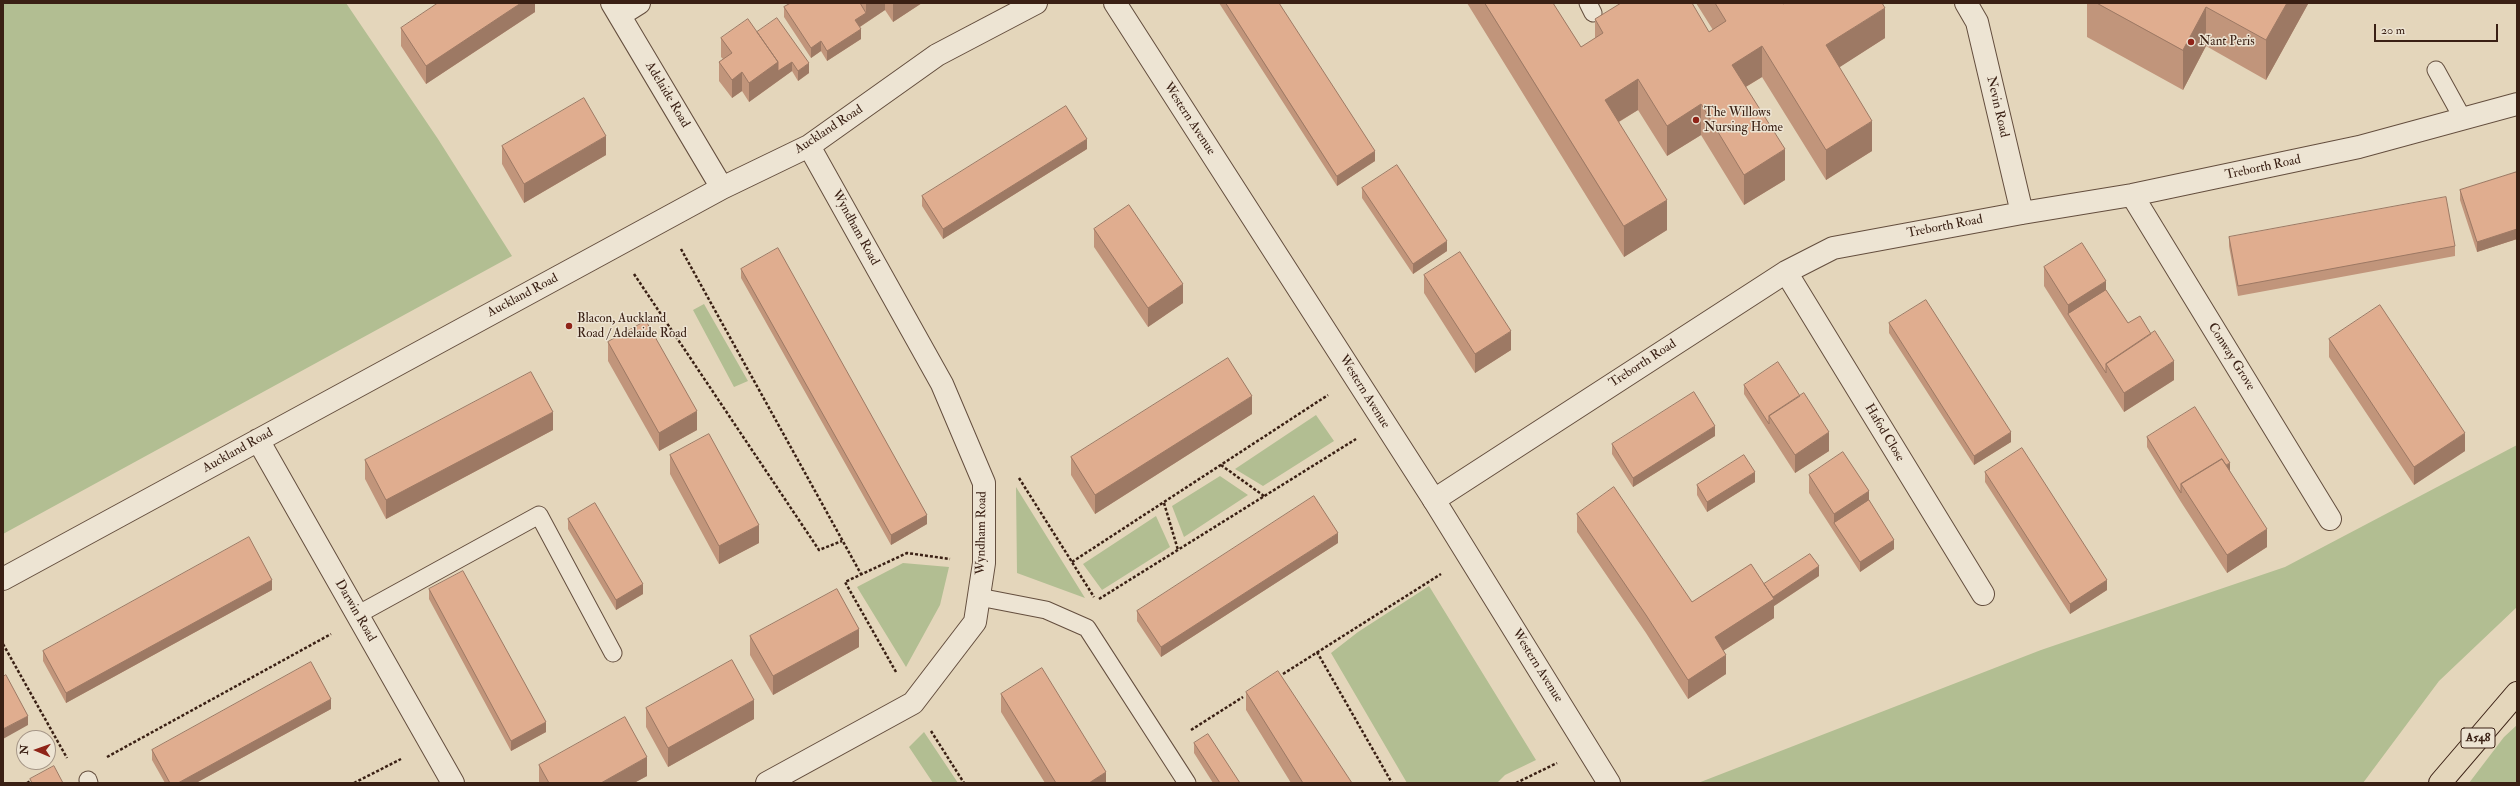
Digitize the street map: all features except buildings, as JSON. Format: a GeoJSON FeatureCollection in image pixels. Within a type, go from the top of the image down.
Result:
{"type":"FeatureCollection","features":[{"type":"Feature","properties":{"kind":"main road","name":"A548"},"geometry":{"type":"LineString","coordinates":[[2440,783],[2517,693]]}},
{"type":"Feature","properties":{"kind":"street"},"geometry":{"type":"LineString","coordinates":[[616,9],[639,3]]}},
{"type":"Feature","properties":{"kind":"street","name":"Auckland Road"},"geometry":{"type":"LineString","coordinates":[[3,579],[722,188],[809,146],[937,55],[1036,3]]}},
{"type":"Feature","properties":{"kind":"street","name":"Western Avenue"},"geometry":{"type":"LineString","coordinates":[[1115,3],[1434,500],[1609,783]]}},
{"type":"Feature","properties":{"kind":"street","name":"Nevin Road"},"geometry":{"type":"LineString","coordinates":[[1966,3],[1977,22],[2022,212]]}},
{"type":"Feature","properties":{"kind":"street","name":"Adelaide Road"},"geometry":{"type":"LineString","coordinates":[[616,9],[722,188]]}},
{"type":"Feature","properties":{"kind":"street","name":"Treborth Road"},"geometry":{"type":"LineString","coordinates":[[1434,500],[1786,272],[1833,248],[2022,212],[2132,195],[2359,147],[2517,104]]}},
{"type":"Feature","properties":{"kind":"street","name":"Wyndham Road"},"geometry":{"type":"LineString","coordinates":[[767,783],[913,703],[974,622],[984,563],[984,483],[942,384],[809,146]]}},
{"type":"Feature","properties":{"kind":"street","name":"Conway Grove"},"geometry":{"type":"LineString","coordinates":[[2132,195],[2330,519]]}},
{"type":"Feature","properties":{"kind":"street","name":"Hafod Close"},"geometry":{"type":"LineString","coordinates":[[1786,272],[1983,594]]}},
{"type":"Feature","properties":{"kind":"street","name":"Darwin Road"},"geometry":{"type":"LineString","coordinates":[[258,440],[452,783]]}},
{"type":"Feature","properties":{"kind":"lane"},"geometry":{"type":"LineString","coordinates":[[2436,70],[2463,119]]}},
{"type":"Feature","properties":{"kind":"lane"},"geometry":{"type":"LineString","coordinates":[[358,616],[539,515],[613,653]]}},
{"type":"Feature","properties":{"kind":"lane"},"geometry":{"type":"LineString","coordinates":[[979,597],[1046,610],[1086,628],[1187,783]]}},
{"type":"Feature","properties":{"kind":"path"},"geometry":{"type":"LineString","coordinates":[[665,219],[861,574]]}},
{"type":"Feature","properties":{"kind":"path"},"geometry":{"type":"LineString","coordinates":[[615,246],[818,550],[842,541]]}},
{"type":"Feature","properties":{"kind":"path"},"geometry":{"type":"LineString","coordinates":[[1072,562],[1356,378]]}},
{"type":"Feature","properties":{"kind":"path"},"geometry":{"type":"LineString","coordinates":[[1096,601],[1383,421]]}},
{"type":"Feature","properties":{"kind":"path"},"geometry":{"type":"LineString","coordinates":[[1221,465],[1264,496]]}},
{"type":"Feature","properties":{"kind":"path"},"geometry":{"type":"LineString","coordinates":[[984,483],[1011,466],[1100,606]]}},
{"type":"Feature","properties":{"kind":"path"},"geometry":{"type":"LineString","coordinates":[[1164,503],[1178,550]]}},
{"type":"Feature","properties":{"kind":"path"},"geometry":{"type":"LineString","coordinates":[[1283,674],[1468,557]]}},
{"type":"Feature","properties":{"kind":"path"},"geometry":{"type":"LineString","coordinates":[[88,781],[82,770],[358,616]]}},
{"type":"Feature","properties":{"kind":"path"},"geometry":{"type":"LineString","coordinates":[[3,644],[68,760],[61,764]]}},
{"type":"Feature","properties":{"kind":"path"},"geometry":{"type":"LineString","coordinates":[[1317,652],[1392,783]]}},
{"type":"Feature","properties":{"kind":"path"},"geometry":{"type":"LineString","coordinates":[[1187,733],[1243,697]]}},
{"type":"Feature","properties":{"kind":"path"},"geometry":{"type":"LineString","coordinates":[[913,703],[964,783]]}},
{"type":"Feature","properties":{"kind":"path"},"geometry":{"type":"LineString","coordinates":[[354,783],[430,744]]}},
{"type":"Feature","properties":{"kind":"path"},"geometry":{"type":"LineString","coordinates":[[1516,783],[1588,749]]}},
{"type":"Feature","properties":{"kind":"path"},"geometry":{"type":"LineString","coordinates":[[27,783],[34,779]]}},
{"type":"Feature","properties":{"kind":"green space"},"geometry":{"type":"Polygon","coordinates":[[[3,3],[346,3],[438,139],[512,256],[3,534],[3,3]]]}},
{"type":"Feature","properties":{"kind":"green space"},"geometry":{"type":"Polygon","coordinates":[[[704,304],[748,381],[734,387],[693,310],[704,304]]]}},
{"type":"Feature","properties":{"kind":"green space"},"geometry":{"type":"Polygon","coordinates":[[[1316,415],[1334,441],[1263,486],[1235,469],[1316,415]]]}},
{"type":"Feature","properties":{"kind":"green space"},"geometry":{"type":"Polygon","coordinates":[[[2517,445],[2517,607],[2439,681],[2363,783],[1698,783],[2041,650],[2285,567],[2517,445]]]}},
{"type":"Feature","properties":{"kind":"green space"},"geometry":{"type":"Polygon","coordinates":[[[1220,476],[1248,495],[1184,537],[1172,506],[1220,476]]]}},
{"type":"Feature","properties":{"kind":"green space"},"geometry":{"type":"Polygon","coordinates":[[[1016,487],[1085,598],[1017,573],[1016,487]]]}},
{"type":"Feature","properties":{"kind":"green space"},"geometry":{"type":"Polygon","coordinates":[[[1156,516],[1170,547],[1102,590],[1083,564],[1156,516]]]}},
{"type":"Feature","properties":{"kind":"green space"},"geometry":{"type":"Polygon","coordinates":[[[903,563],[949,567],[940,605],[906,667],[857,587],[903,563]]]}},
{"type":"Feature","properties":{"kind":"green space"},"geometry":{"type":"Polygon","coordinates":[[[1429,586],[1536,760],[1505,775],[1497,783],[1407,783],[1331,653],[1358,632],[1429,586]]]}},
{"type":"Feature","properties":{"kind":"green space"},"geometry":{"type":"Polygon","coordinates":[[[2517,725],[2517,783],[2469,783],[2504,737],[2517,725]]]}},
{"type":"Feature","properties":{"kind":"green space"},"geometry":{"type":"Polygon","coordinates":[[[924,732],[958,783],[933,783],[909,747],[924,732]]]}},
{"type":"Feature","properties":{"kind":"place","name":"Nant Peris"},"geometry":{"type":"Point","coordinates":[2191,42]}},
{"type":"Feature","properties":{"kind":"place","name":"The Willows Nursing Home"},"geometry":{"type":"Point","coordinates":[1696,120]}},
{"type":"Feature","properties":{"kind":"place","name":"Blacon, Auckland Road / Adelaide Road"},"geometry":{"type":"Point","coordinates":[569,326]}}]}
